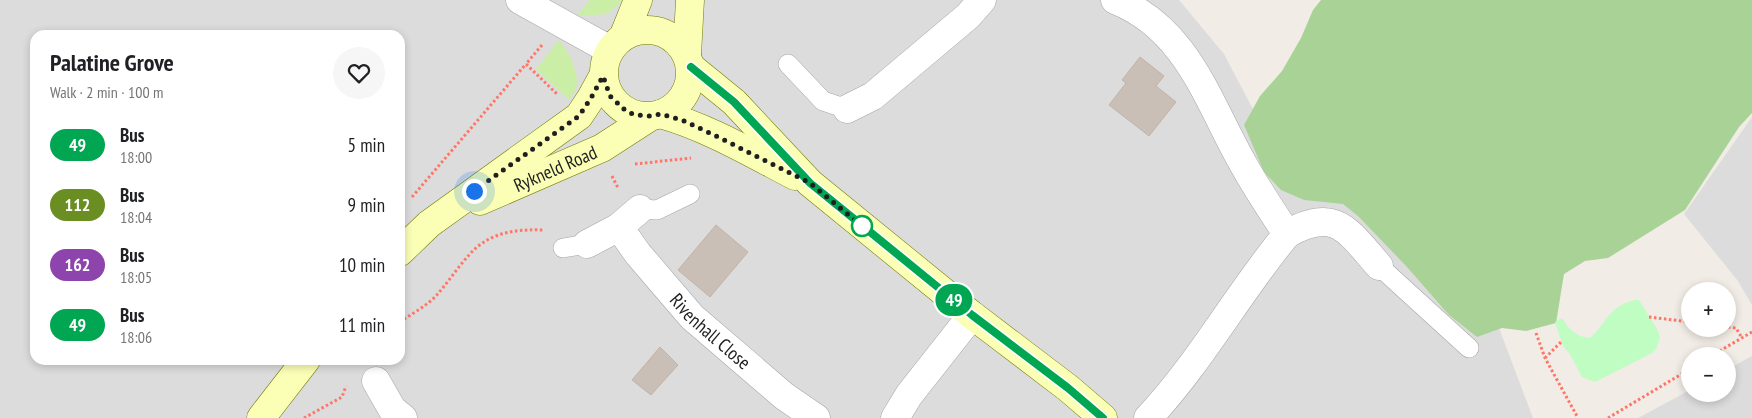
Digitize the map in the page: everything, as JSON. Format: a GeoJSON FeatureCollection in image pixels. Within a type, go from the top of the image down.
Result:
{"type":"FeatureCollection","features":[{"type":"Feature","properties":{"kind":"street"},"geometry":{"type":"LineString","coordinates":[[520,0],[617,43]]}},
{"type":"Feature","properties":{"kind":"street"},"geometry":{"type":"LineString","coordinates":[[638,0],[617,43],[604,63],[603,76],[610,96],[626,111],[635,115],[682,120],[810,183]]}},
{"type":"Feature","properties":{"kind":"street"},"geometry":{"type":"LineString","coordinates":[[655,116],[673,108],[682,99],[689,87],[690,0]]}},
{"type":"Feature","properties":{"kind":"street"},"geometry":{"type":"LineString","coordinates":[[847,109],[873,96],[968,16],[982,0]]}},
{"type":"Feature","properties":{"kind":"street"},"geometry":{"type":"LineString","coordinates":[[1115,0],[1138,12],[1156,25],[1190,62],[1210,97],[1240,159],[1287,234]]}},
{"type":"Feature","properties":{"kind":"street"},"geometry":{"type":"LineString","coordinates":[[617,43],[637,30],[650,29],[665,33],[677,41],[689,61],[734,102],[810,183],[972,315],[1068,388],[1103,418]]}},
{"type":"Feature","properties":{"kind":"street","name":"Rykneld Road"},"geometry":{"type":"LineString","coordinates":[[405,247],[429,224],[579,116],[603,76]]}},
{"type":"Feature","properties":{"kind":"street","name":"Rykneld Road"},"geometry":{"type":"LineString","coordinates":[[429,224],[602,148],[655,116]]}},
{"type":"Feature","properties":{"kind":"street"},"geometry":{"type":"LineString","coordinates":[[575,246],[619,227],[640,209]]}},
{"type":"Feature","properties":{"kind":"street"},"geometry":{"type":"LineString","coordinates":[[1148,418],[1168,397],[1251,280],[1287,234],[1301,226],[1317,222],[1331,222],[1345,228],[1379,266]]}},
{"type":"Feature","properties":{"kind":"street","name":"Rivenhall Close"},"geometry":{"type":"LineString","coordinates":[[619,227],[638,254],[692,317],[784,396],[816,418]]}},
{"type":"Feature","properties":{"kind":"street"},"geometry":{"type":"LineString","coordinates":[[896,418],[910,395],[972,315]]}},
{"type":"Feature","properties":{"kind":"street"},"geometry":{"type":"LineString","coordinates":[[261,418],[302,365]]}},
{"type":"Feature","properties":{"kind":"street"},"geometry":{"type":"LineString","coordinates":[[376,381],[392,409],[403,418]]}},
{"type":"Feature","properties":{"kind":"lane"},"geometry":{"type":"LineString","coordinates":[[788,64],[822,101],[847,109]]}},
{"type":"Feature","properties":{"kind":"lane"},"geometry":{"type":"LineString","coordinates":[[640,209],[656,210],[690,194]]}},
{"type":"Feature","properties":{"kind":"lane"},"geometry":{"type":"LineString","coordinates":[[1379,266],[1469,348]]}},
{"type":"Feature","properties":{"kind":"path"},"geometry":{"type":"LineString","coordinates":[[406,204],[526,64]]}},
{"type":"Feature","properties":{"kind":"path"},"geometry":{"type":"LineString","coordinates":[[405,318],[434,297],[471,252],[503,233],[522,230],[574,232],[575,246]]}},
{"type":"Feature","properties":{"kind":"path"},"geometry":{"type":"LineString","coordinates":[[1649,317],[1681,321]]}},
{"type":"Feature","properties":{"kind":"path"},"geometry":{"type":"LineString","coordinates":[[1736,328],[1742,338]]}},
{"type":"Feature","properties":{"kind":"path"},"geometry":{"type":"LineString","coordinates":[[1726,347],[1752,332]]}},
{"type":"Feature","properties":{"kind":"path"},"geometry":{"type":"LineString","coordinates":[[1536,333],[1545,358],[1578,418]]}},
{"type":"Feature","properties":{"kind":"path"},"geometry":{"type":"LineString","coordinates":[[1545,358],[1562,341]]}},
{"type":"Feature","properties":{"kind":"path"},"geometry":{"type":"LineString","coordinates":[[1608,418],[1681,374]]}},
{"type":"Feature","properties":{"kind":"path"},"geometry":{"type":"LineString","coordinates":[[304,418],[342,397],[348,379]]}},
{"type":"Feature","properties":{"kind":"shaded area"},"geometry":{"type":"Polygon","coordinates":[[[0,0],[1179,0],[1224,54],[1297,193],[1352,200],[1499,328],[1533,418],[0,418],[0,0]]]}},
{"type":"Feature","properties":{"kind":"shaded area"},"geometry":{"type":"Polygon","coordinates":[[[1752,117],[1752,305],[1738,281],[1684,214],[1752,117]]]}},
{"type":"Feature","properties":{"kind":"shaded area"},"geometry":{"type":"Polygon","coordinates":[[[1752,356],[1752,418],[1638,418],[1681,395],[1681,402],[1736,402],[1736,365],[1752,356]]]}},
{"type":"Feature","properties":{"kind":"green space"},"geometry":{"type":"Polygon","coordinates":[[[590,0],[623,0],[607,14],[577,16],[590,0]]]}},
{"type":"Feature","properties":{"kind":"green space"},"geometry":{"type":"Polygon","coordinates":[[[1321,0],[1752,0],[1752,113],[1739,127],[1685,210],[1608,258],[1585,261],[1564,274],[1556,323],[1526,331],[1502,328],[1477,337],[1449,315],[1407,267],[1358,216],[1343,204],[1304,200],[1281,190],[1264,172],[1244,125],[1260,96],[1282,71],[1301,38],[1313,10],[1321,0]]]}},
{"type":"Feature","properties":{"kind":"green space"},"geometry":{"type":"Polygon","coordinates":[[[559,40],[570,56],[577,77],[576,89],[569,100],[536,69],[559,40]]]}},
{"type":"Feature","properties":{"kind":"green space"},"geometry":{"type":"Polygon","coordinates":[[[1635,300],[1639,300],[1657,329],[1660,338],[1656,349],[1652,353],[1595,382],[1582,377],[1570,354],[1563,346],[1555,322],[1562,318],[1573,332],[1590,338],[1613,311],[1635,300]]]}},
{"type":"Feature","properties":{"kind":"building"},"geometry":{"type":"Polygon","coordinates":[[[1140,57],[1164,76],[1156,86],[1176,102],[1149,136],[1109,105],[1126,83],[1122,80],[1140,57]]]}},
{"type":"Feature","properties":{"kind":"building"},"geometry":{"type":"Polygon","coordinates":[[[716,225],[748,252],[710,297],[678,270],[716,225]]]}},
{"type":"Feature","properties":{"kind":"building"},"geometry":{"type":"Polygon","coordinates":[[[660,347],[678,365],[651,395],[632,380],[660,347]]]}},
{"type":"Feature","properties":{"kind":"bus line","name":"49"},"geometry":{"type":"LineString","coordinates":[[691,67],[734,102],[810,183],[972,315],[1068,388],[1103,418]]}},
{"type":"Feature","properties":{"kind":"route"},"geometry":{"type":"LineString","coordinates":[[474,191],[579,116],[603,76],[610,96],[626,111],[635,115],[650,116],[660,114],[682,120],[714,135],[810,183],[862,226]]}}]}
